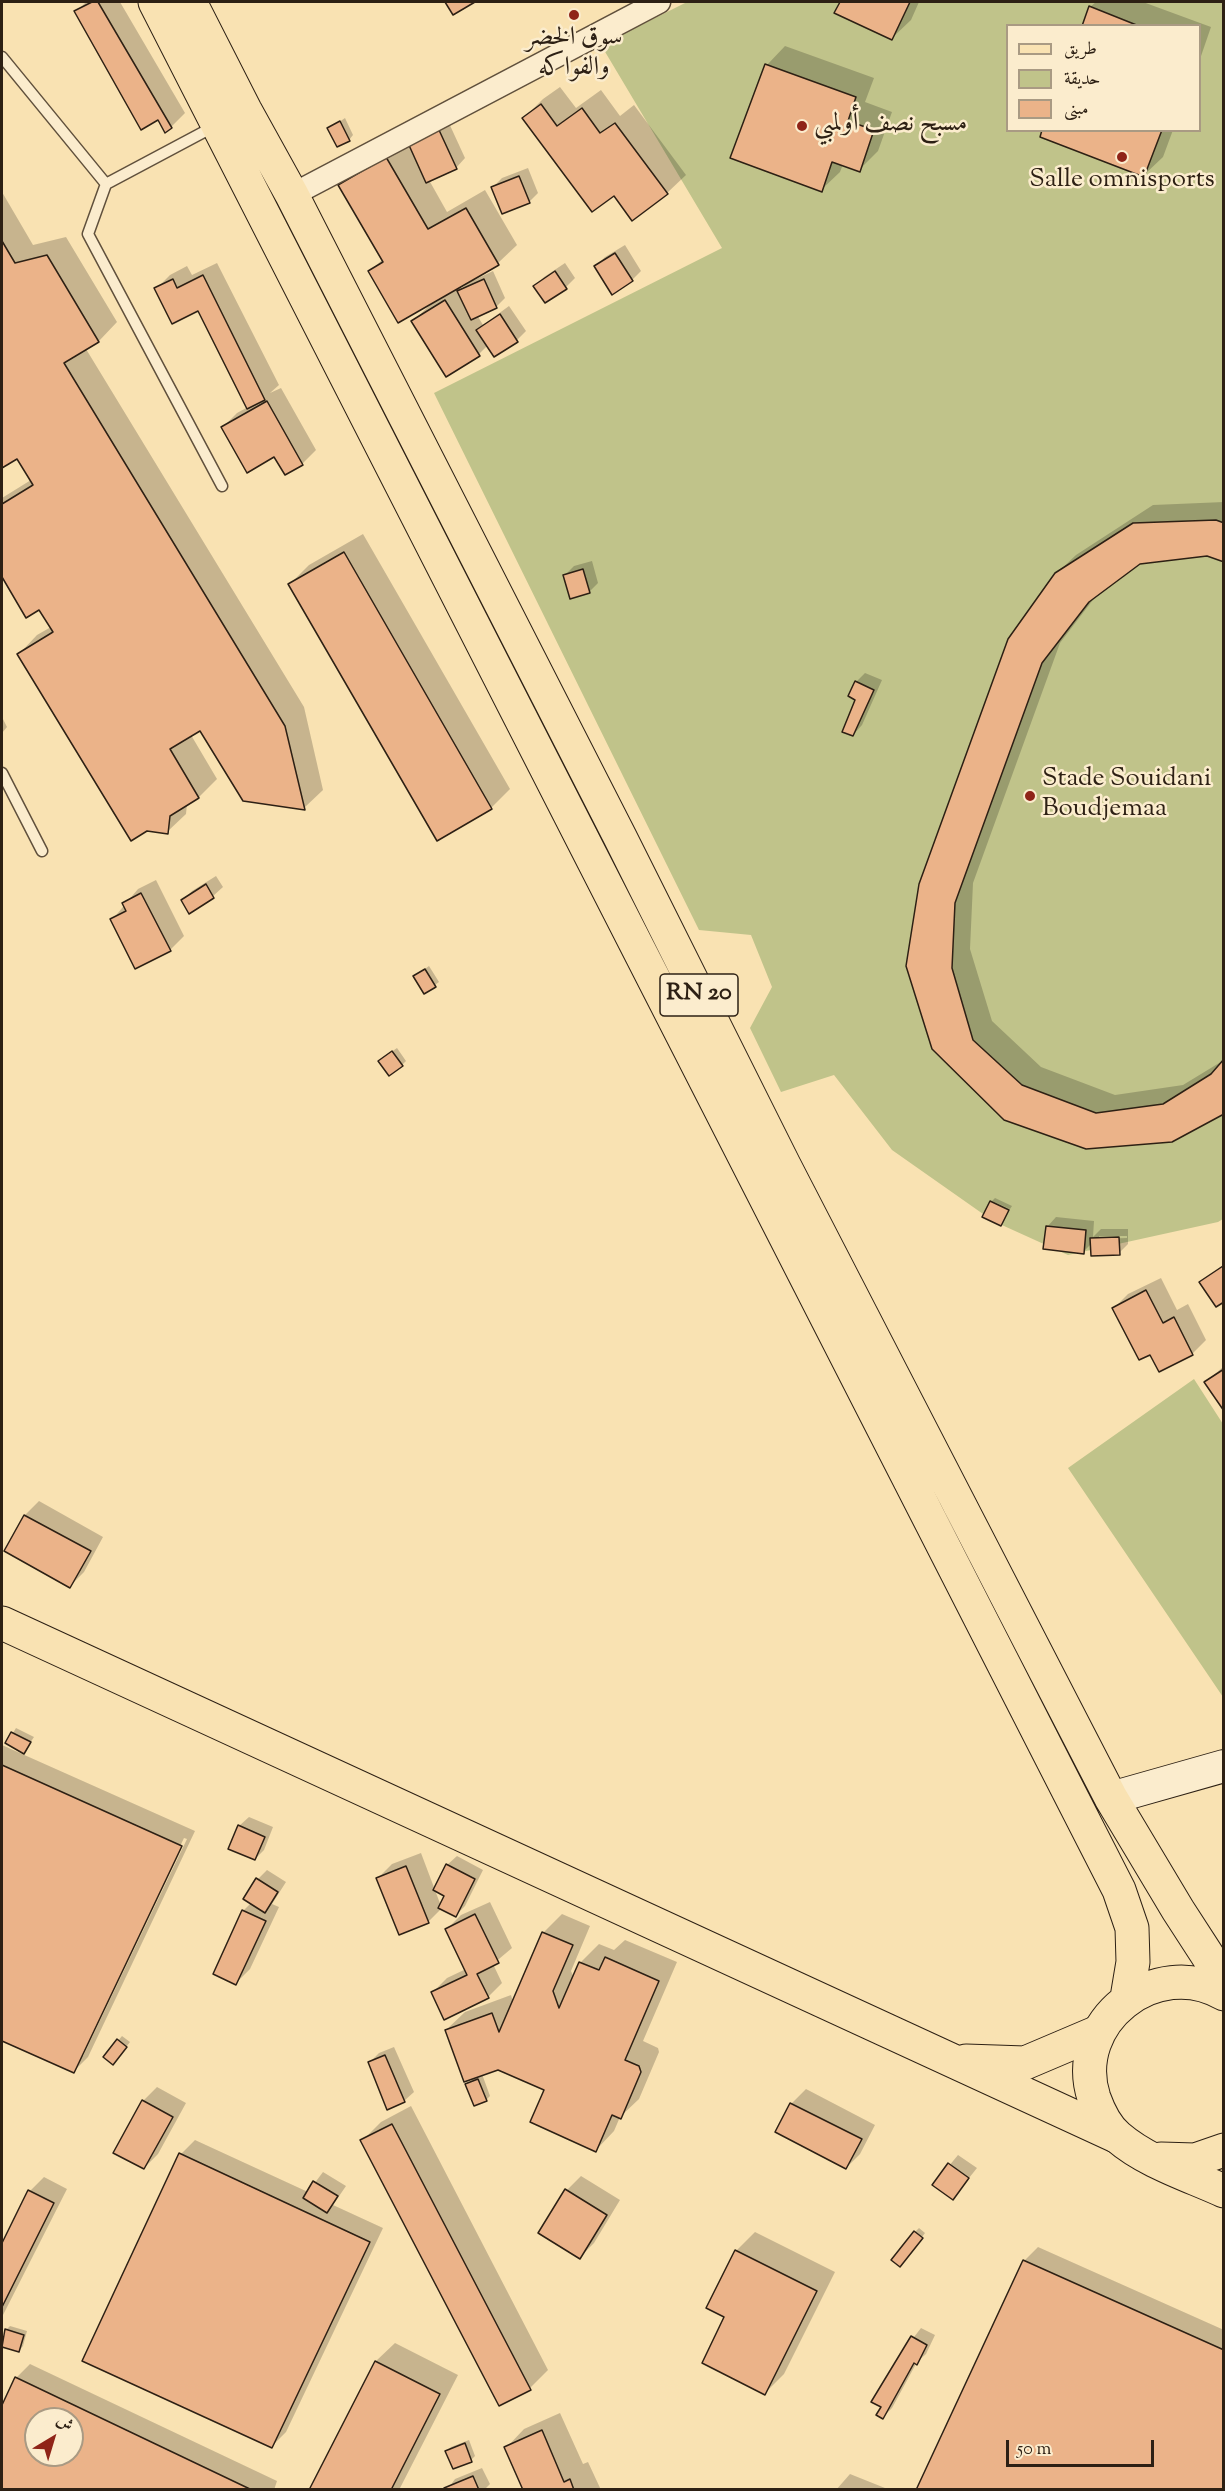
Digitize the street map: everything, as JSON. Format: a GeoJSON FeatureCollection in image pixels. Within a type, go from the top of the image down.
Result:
{"type":"FeatureCollection","features":[{"type":"Feature","properties":{"kind":"main road","name":"RN 20"},"geometry":{"type":"LineString","coordinates":[[155,2],[1119,1890],[1132,1928],[1133,1962],[1127,1998]]}},
{"type":"Feature","properties":{"kind":"main road","name":"RN 20"},"geometry":{"type":"LineString","coordinates":[[190,2],[245,110],[292,195],[620,837],[784,1165],[1111,1798],[1178,1910],[1224,1981]]}},
{"type":"Feature","properties":{"kind":"main road"},"geometry":{"type":"LineString","coordinates":[[2,1623],[949,2060],[1224,2191]]}},
{"type":"Feature","properties":{"kind":"main road"},"geometry":{"type":"LineString","coordinates":[[1224,1994],[1212,1988],[1183,1981],[1154,1985],[1127,1998],[1110,2013],[1098,2032],[1090,2059],[1091,2087],[1100,2113],[1128,2144],[1167,2160],[1195,2160],[1224,2150]]}},
{"type":"Feature","properties":{"kind":"main road"},"geometry":{"type":"LineString","coordinates":[[949,2060],[1024,2063],[1098,2032]]}},
{"type":"Feature","properties":{"kind":"street"},"geometry":{"type":"LineString","coordinates":[[292,195],[659,2]]}},
{"type":"Feature","properties":{"kind":"street"},"geometry":{"type":"LineString","coordinates":[[1111,1798],[1224,1766]]}},
{"type":"Feature","properties":{"kind":"lane"},"geometry":{"type":"LineString","coordinates":[[2,57],[106,184]]}},
{"type":"Feature","properties":{"kind":"lane"},"geometry":{"type":"LineString","coordinates":[[218,124],[106,184],[88,234],[222,486]]}},
{"type":"Feature","properties":{"kind":"lane"},"geometry":{"type":"LineString","coordinates":[[2,772],[42,851]]}},
{"type":"Feature","properties":{"kind":"green space"},"geometry":{"type":"Polygon","coordinates":[[[687,2],[1223,2],[1223,1219],[1218,1222],[1068,1255],[993,1221],[892,1150],[834,1075],[781,1092],[750,1028],[772,987],[751,935],[699,930],[434,393],[722,248],[601,45],[687,2]]]}},
{"type":"Feature","properties":{"kind":"green space"},"geometry":{"type":"Polygon","coordinates":[[[1194,1379],[1223,1424],[1223,1697],[1068,1468],[1194,1379]]]}},
{"type":"Feature","properties":{"kind":"building"},"geometry":{"type":"Polygon","coordinates":[[[92,2],[98,2],[172,128],[165,133],[158,120],[141,130],[74,11],[92,2]]]}},
{"type":"Feature","properties":{"kind":"building"},"geometry":{"type":"Polygon","coordinates":[[[445,2],[475,2],[453,15],[445,2]]]}},
{"type":"Feature","properties":{"kind":"building"},"geometry":{"type":"Polygon","coordinates":[[[840,2],[910,2],[892,40],[834,13],[840,2]]]}},
{"type":"Feature","properties":{"kind":"building"},"geometry":{"type":"Polygon","coordinates":[[[1089,6],[1134,24],[1083,24],[1089,6]]]}},
{"type":"Feature","properties":{"kind":"building","name":"مسبح نصف أولمبي"},"geometry":{"type":"Polygon","coordinates":[[[765,64],[856,97],[848,121],[874,130],[860,172],[832,162],[822,192],[730,158],[765,64]]]}},
{"type":"Feature","properties":{"kind":"building"},"geometry":{"type":"Polygon","coordinates":[[[541,104],[557,126],[582,108],[600,133],[615,123],[668,194],[632,221],[614,196],[592,212],[522,118],[541,104]]]}},
{"type":"Feature","properties":{"kind":"building"},"geometry":{"type":"Polygon","coordinates":[[[340,121],[350,141],[337,147],[327,128],[340,121]]]}},
{"type":"Feature","properties":{"kind":"building"},"geometry":{"type":"Polygon","coordinates":[[[439,130],[457,169],[426,183],[408,143],[439,130]]]}},
{"type":"Feature","properties":{"kind":"building","name":"Salle omnisports"},"geometry":{"type":"Polygon","coordinates":[[[1041,132],[1161,132],[1144,177],[1040,137],[1041,132]]]}},
{"type":"Feature","properties":{"kind":"building"},"geometry":{"type":"Polygon","coordinates":[[[386,157],[428,229],[466,208],[499,265],[398,323],[368,271],[383,262],[338,185],[386,157]]]}},
{"type":"Feature","properties":{"kind":"building"},"geometry":{"type":"Polygon","coordinates":[[[519,176],[530,203],[502,214],[491,187],[519,176]]]}},
{"type":"Feature","properties":{"kind":"building"},"geometry":{"type":"Polygon","coordinates":[[[2,241],[15,263],[47,255],[99,342],[64,363],[285,726],[305,810],[243,801],[200,731],[170,749],[199,798],[170,816],[168,834],[147,831],[131,841],[17,654],[53,632],[39,610],[26,618],[2,577],[2,504],[33,485],[17,459],[2,468],[2,241]]]}},
{"type":"Feature","properties":{"kind":"building"},"geometry":{"type":"Polygon","coordinates":[[[615,253],[633,281],[612,295],[594,266],[615,253]]]}},
{"type":"Feature","properties":{"kind":"building"},"geometry":{"type":"Polygon","coordinates":[[[555,271],[567,289],[545,303],[533,286],[555,271]]]}},
{"type":"Feature","properties":{"kind":"building"},"geometry":{"type":"Polygon","coordinates":[[[203,275],[265,400],[247,409],[198,311],[172,324],[154,288],[173,279],[177,288],[203,275]]]}},
{"type":"Feature","properties":{"kind":"building"},"geometry":{"type":"Polygon","coordinates":[[[484,279],[497,308],[471,320],[457,291],[484,279]]]}},
{"type":"Feature","properties":{"kind":"building"},"geometry":{"type":"Polygon","coordinates":[[[445,300],[480,356],[446,377],[411,321],[445,300]]]}},
{"type":"Feature","properties":{"kind":"building"},"geometry":{"type":"Polygon","coordinates":[[[500,314],[518,342],[494,357],[476,330],[500,314]]]}},
{"type":"Feature","properties":{"kind":"building"},"geometry":{"type":"Polygon","coordinates":[[[267,401],[303,465],[285,475],[274,457],[247,473],[221,427],[267,401]]]}},
{"type":"Feature","properties":{"kind":"building"},"geometry":{"type":"Polygon","coordinates":[[[1216,520],[1224,523],[1224,562],[1207,556],[1140,564],[1089,602],[1042,663],[955,903],[952,968],[973,1040],[1022,1085],[1096,1113],[1163,1104],[1211,1074],[1224,1059],[1224,1114],[1172,1142],[1086,1149],[1004,1120],[932,1049],[906,966],[919,884],[1008,639],[1055,573],[1133,523],[1216,520]]]}},
{"type":"Feature","properties":{"kind":"building"},"geometry":{"type":"Polygon","coordinates":[[[344,552],[492,809],[437,841],[288,584],[344,552]]]}},
{"type":"Feature","properties":{"kind":"building"},"geometry":{"type":"Polygon","coordinates":[[[583,569],[590,593],[570,599],[563,575],[583,569]]]}},
{"type":"Feature","properties":{"kind":"building"},"geometry":{"type":"Polygon","coordinates":[[[855,681],[874,690],[853,736],[842,732],[855,700],[848,696],[855,681]]]}},
{"type":"Feature","properties":{"kind":"building"},"geometry":{"type":"Polygon","coordinates":[[[206,884],[214,898],[189,914],[181,900],[206,884]]]}},
{"type":"Feature","properties":{"kind":"building"},"geometry":{"type":"Polygon","coordinates":[[[141,893],[171,951],[135,969],[110,919],[126,911],[122,903],[141,893]]]}},
{"type":"Feature","properties":{"kind":"building"},"geometry":{"type":"Polygon","coordinates":[[[425,969],[436,987],[424,994],[413,976],[425,969]]]}},
{"type":"Feature","properties":{"kind":"building"},"geometry":{"type":"Polygon","coordinates":[[[392,1051],[403,1066],[389,1076],[378,1061],[392,1051]]]}},
{"type":"Feature","properties":{"kind":"building"},"geometry":{"type":"Polygon","coordinates":[[[990,1201],[1009,1210],[1001,1226],[982,1217],[990,1201]]]}},
{"type":"Feature","properties":{"kind":"building"},"geometry":{"type":"Polygon","coordinates":[[[1046,1226],[1086,1230],[1084,1254],[1043,1249],[1046,1226]]]}},
{"type":"Feature","properties":{"kind":"building"},"geometry":{"type":"Polygon","coordinates":[[[1119,1237],[1120,1255],[1091,1256],[1090,1238],[1119,1237]]]}},
{"type":"Feature","properties":{"kind":"building"},"geometry":{"type":"Polygon","coordinates":[[[1223,1266],[1224,1302],[1216,1307],[1199,1282],[1223,1266]]]}},
{"type":"Feature","properties":{"kind":"building"},"geometry":{"type":"Polygon","coordinates":[[[1146,1290],[1163,1323],[1174,1317],[1193,1355],[1159,1372],[1150,1355],[1139,1360],[1112,1308],[1146,1290]]]}},
{"type":"Feature","properties":{"kind":"building"},"geometry":{"type":"Polygon","coordinates":[[[1224,1369],[1224,1411],[1204,1382],[1224,1369]]]}},
{"type":"Feature","properties":{"kind":"building"},"geometry":{"type":"Polygon","coordinates":[[[24,1515],[91,1551],[70,1588],[4,1551],[24,1515]]]}},
{"type":"Feature","properties":{"kind":"building"},"geometry":{"type":"Polygon","coordinates":[[[11,1732],[31,1742],[24,1754],[5,1743],[11,1732]]]}},
{"type":"Feature","properties":{"kind":"building"},"geometry":{"type":"Polygon","coordinates":[[[2,1765],[182,1846],[74,2073],[2,2041],[2,1765]]]}},
{"type":"Feature","properties":{"kind":"building"},"geometry":{"type":"Polygon","coordinates":[[[238,1825],[265,1837],[255,1860],[228,1849],[238,1825]]]}},
{"type":"Feature","properties":{"kind":"building"},"geometry":{"type":"Polygon","coordinates":[[[446,1864],[475,1879],[456,1917],[438,1908],[444,1896],[433,1890],[446,1864]]]}},
{"type":"Feature","properties":{"kind":"building"},"geometry":{"type":"Polygon","coordinates":[[[406,1866],[429,1923],[399,1935],[376,1878],[406,1866]]]}},
{"type":"Feature","properties":{"kind":"building"},"geometry":{"type":"Polygon","coordinates":[[[256,1878],[278,1892],[265,1913],[243,1899],[256,1878]]]}},
{"type":"Feature","properties":{"kind":"building"},"geometry":{"type":"Polygon","coordinates":[[[242,1910],[266,1921],[236,1985],[213,1974],[242,1910]]]}},
{"type":"Feature","properties":{"kind":"building"},"geometry":{"type":"Polygon","coordinates":[[[475,1914],[499,1963],[477,1974],[489,1998],[444,2020],[431,1992],[467,1975],[445,1929],[475,1914]]]}},
{"type":"Feature","properties":{"kind":"building"},"geometry":{"type":"Polygon","coordinates":[[[542,1932],[573,1945],[553,1991],[559,2008],[579,1962],[599,1970],[605,1957],[659,1981],[625,2060],[639,2066],[641,2072],[621,2119],[612,2115],[596,2152],[530,2122],[544,2090],[498,2070],[464,2082],[445,2030],[492,2013],[499,2032],[542,1932]]]}},
{"type":"Feature","properties":{"kind":"building"},"geometry":{"type":"Polygon","coordinates":[[[117,2039],[127,2047],[113,2065],[103,2057],[117,2039]]]}},
{"type":"Feature","properties":{"kind":"building"},"geometry":{"type":"Polygon","coordinates":[[[385,2055],[405,2102],[387,2110],[368,2062],[385,2055]]]}},
{"type":"Feature","properties":{"kind":"building"},"geometry":{"type":"Polygon","coordinates":[[[478,2079],[487,2101],[474,2106],[465,2084],[478,2079]]]}},
{"type":"Feature","properties":{"kind":"building"},"geometry":{"type":"Polygon","coordinates":[[[142,2100],[173,2117],[144,2169],[113,2153],[142,2100]]]}},
{"type":"Feature","properties":{"kind":"building"},"geometry":{"type":"Polygon","coordinates":[[[790,2103],[862,2139],[846,2169],[775,2132],[790,2103]]]}},
{"type":"Feature","properties":{"kind":"building"},"geometry":{"type":"Polygon","coordinates":[[[392,2124],[531,2390],[499,2406],[360,2140],[392,2124]]]}},
{"type":"Feature","properties":{"kind":"building"},"geometry":{"type":"Polygon","coordinates":[[[179,2153],[370,2242],[272,2448],[82,2361],[179,2153]]]}},
{"type":"Feature","properties":{"kind":"building"},"geometry":{"type":"Polygon","coordinates":[[[948,2163],[969,2178],[953,2200],[932,2185],[948,2163]]]}},
{"type":"Feature","properties":{"kind":"building"},"geometry":{"type":"Polygon","coordinates":[[[313,2181],[338,2196],[327,2213],[303,2198],[313,2181]]]}},
{"type":"Feature","properties":{"kind":"building"},"geometry":{"type":"Polygon","coordinates":[[[565,2189],[607,2215],[580,2259],[538,2233],[565,2189]]]}},
{"type":"Feature","properties":{"kind":"building"},"geometry":{"type":"Polygon","coordinates":[[[28,2190],[54,2203],[2,2307],[2,2243],[28,2190]]]}},
{"type":"Feature","properties":{"kind":"building"},"geometry":{"type":"Polygon","coordinates":[[[914,2231],[923,2238],[900,2267],[891,2260],[914,2231]]]}},
{"type":"Feature","properties":{"kind":"building"},"geometry":{"type":"Polygon","coordinates":[[[735,2250],[817,2291],[765,2395],[702,2363],[724,2317],[706,2308],[735,2250]]]}},
{"type":"Feature","properties":{"kind":"building"},"geometry":{"type":"Polygon","coordinates":[[[1023,2260],[1224,2350],[1224,2490],[916,2490],[1023,2260]]]}},
{"type":"Feature","properties":{"kind":"building"},"geometry":{"type":"Polygon","coordinates":[[[5,2329],[24,2335],[19,2352],[2,2347],[5,2329]]]}},
{"type":"Feature","properties":{"kind":"building"},"geometry":{"type":"Polygon","coordinates":[[[911,2336],[927,2345],[917,2365],[914,2363],[883,2419],[876,2415],[881,2407],[871,2402],[911,2336]]]}},
{"type":"Feature","properties":{"kind":"building"},"geometry":{"type":"Polygon","coordinates":[[[375,2361],[440,2394],[391,2490],[309,2490],[375,2361]]]}},
{"type":"Feature","properties":{"kind":"building"},"geometry":{"type":"Polygon","coordinates":[[[15,2377],[78,2407],[24,2407],[24,2467],[84,2467],[84,2410],[252,2490],[2,2490],[2,2405],[15,2377]]]}},
{"type":"Feature","properties":{"kind":"building"},"geometry":{"type":"Polygon","coordinates":[[[542,2430],[564,2482],[570,2479],[574,2490],[523,2490],[504,2447],[542,2430]]]}},
{"type":"Feature","properties":{"kind":"building"},"geometry":{"type":"Polygon","coordinates":[[[465,2443],[472,2462],[453,2469],[445,2451],[465,2443]]]}},
{"type":"Feature","properties":{"kind":"building"},"geometry":{"type":"Polygon","coordinates":[[[473,2476],[479,2490],[445,2490],[444,2488],[473,2476]]]}},
{"type":"Feature","properties":{"kind":"place","name":"سوق الخضر والفواكه"},"geometry":{"type":"Point","coordinates":[574,15]}},
{"type":"Feature","properties":{"kind":"place","name":"مسبح نصف أولمبي"},"geometry":{"type":"Point","coordinates":[802,126]}},
{"type":"Feature","properties":{"kind":"place","name":"Salle omnisports"},"geometry":{"type":"Point","coordinates":[1122,157]}},
{"type":"Feature","properties":{"kind":"place","name":"Stade Souidani Boudjemaa"},"geometry":{"type":"Point","coordinates":[1030,796]}}]}
